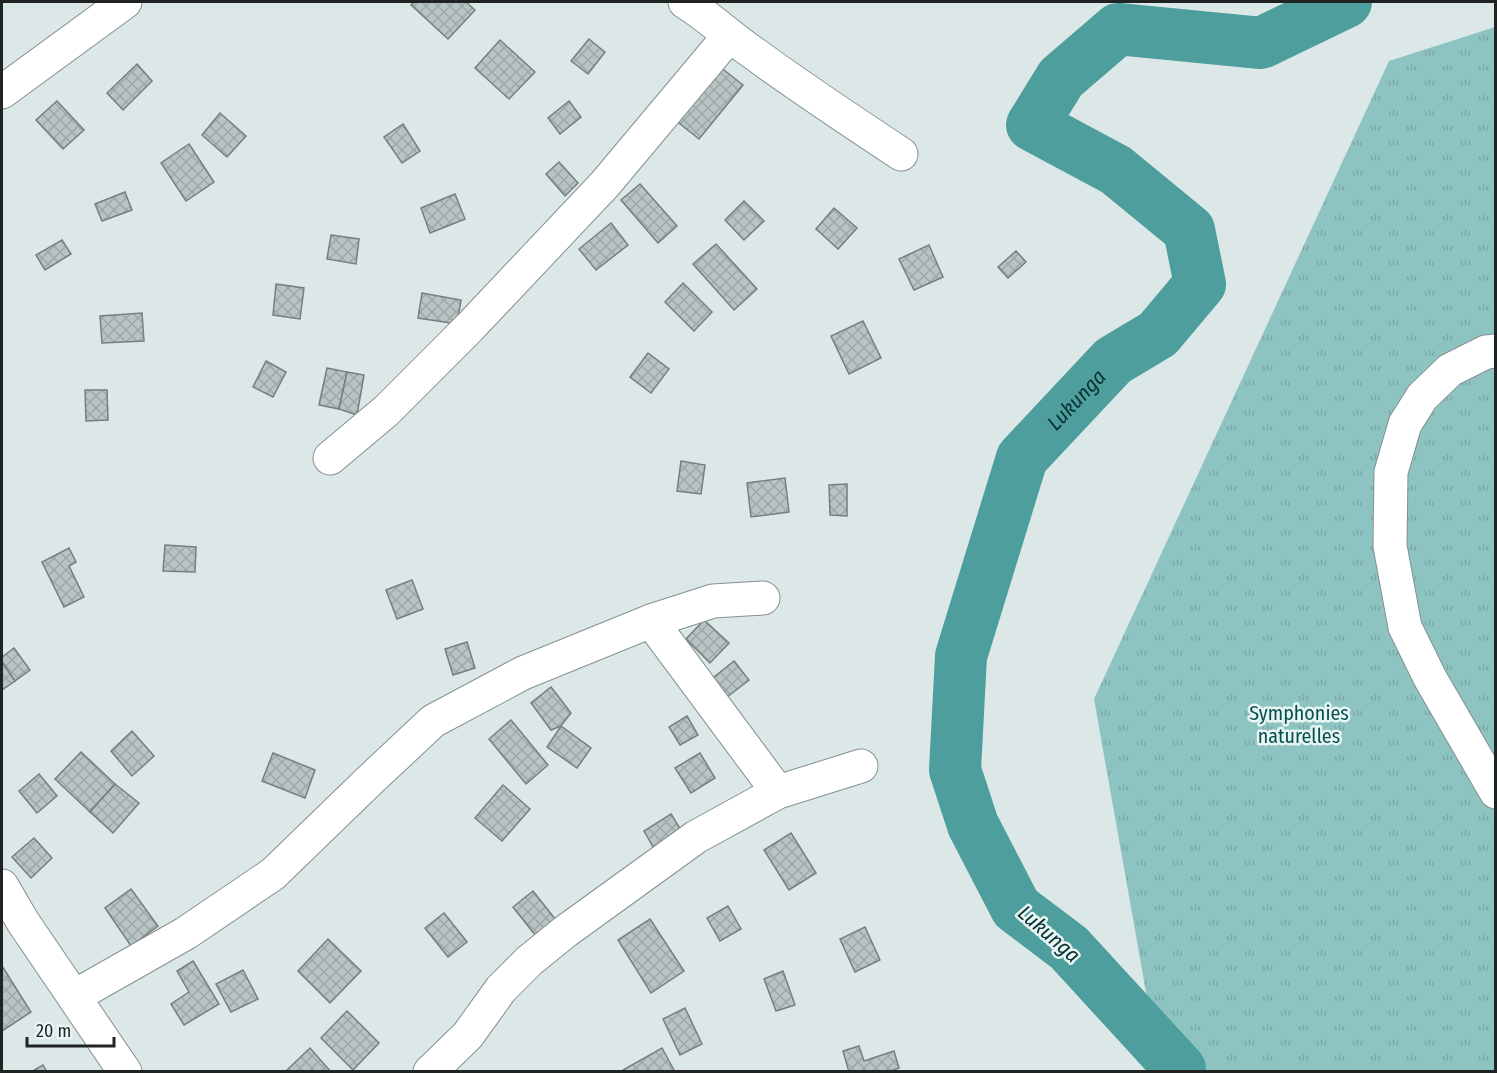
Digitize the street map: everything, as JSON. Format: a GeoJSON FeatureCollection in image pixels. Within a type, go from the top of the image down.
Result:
{"type":"FeatureCollection","features":[{"type":"Feature","properties":{"kind":"street"},"geometry":{"type":"LineString","coordinates":[[2,92],[125,2]]}},
{"type":"Feature","properties":{"kind":"street"},"geometry":{"type":"LineString","coordinates":[[686,2],[802,88],[901,154]]}},
{"type":"Feature","properties":{"kind":"street"},"geometry":{"type":"LineString","coordinates":[[330,458],[386,411],[469,328],[605,184],[729,36]]}},
{"type":"Feature","properties":{"kind":"street"},"geometry":{"type":"LineString","coordinates":[[1496,351],[1486,352],[1450,370],[1422,397],[1405,424],[1391,472],[1390,546],[1405,627],[1430,678],[1496,792]]}},
{"type":"Feature","properties":{"kind":"street"},"geometry":{"type":"LineString","coordinates":[[75,996],[186,933],[273,874],[433,721],[523,673],[651,621],[713,601],[763,598]]}},
{"type":"Feature","properties":{"kind":"street"},"geometry":{"type":"LineString","coordinates":[[651,621],[778,792]]}},
{"type":"Feature","properties":{"kind":"street"},"geometry":{"type":"LineString","coordinates":[[430,1071],[468,1035],[501,989],[529,961],[566,931],[696,837],[778,792],[861,766]]}},
{"type":"Feature","properties":{"kind":"street"},"geometry":{"type":"LineString","coordinates":[[2,886],[12,929],[75,996],[125,1071]]}},
{"type":"Feature","properties":{"kind":"green space","name":"Symphonies naturelles"},"geometry":{"type":"Polygon","coordinates":[[[1495,27],[1495,1071],[1160,1071],[1094,699],[1389,61],[1495,27]]]}},
{"type":"Feature","properties":{"kind":"building"},"geometry":{"type":"Polygon","coordinates":[[[414,2],[466,2],[475,10],[448,39],[411,5],[414,2]]]}},
{"type":"Feature","properties":{"kind":"building"},"geometry":{"type":"Polygon","coordinates":[[[589,39],[605,52],[588,74],[571,61],[589,39]]]}},
{"type":"Feature","properties":{"kind":"building"},"geometry":{"type":"Polygon","coordinates":[[[500,40],[535,72],[509,99],[475,68],[500,40]]]}},
{"type":"Feature","properties":{"kind":"building"},"geometry":{"type":"Polygon","coordinates":[[[137,64],[152,81],[123,110],[107,93],[137,64]]]}},
{"type":"Feature","properties":{"kind":"building"},"geometry":{"type":"Polygon","coordinates":[[[719,66],[743,85],[699,139],[675,120],[719,66]]]}},
{"type":"Feature","properties":{"kind":"building"},"geometry":{"type":"Polygon","coordinates":[[[57,101],[84,130],[63,149],[36,120],[57,101]]]}},
{"type":"Feature","properties":{"kind":"building"},"geometry":{"type":"Polygon","coordinates":[[[569,101],[581,117],[560,134],[548,118],[569,101]]]}},
{"type":"Feature","properties":{"kind":"building"},"geometry":{"type":"Polygon","coordinates":[[[220,113],[246,136],[227,157],[202,135],[220,113]]]}},
{"type":"Feature","properties":{"kind":"building"},"geometry":{"type":"Polygon","coordinates":[[[403,124],[420,151],[402,163],[384,137],[403,124]]]}},
{"type":"Feature","properties":{"kind":"building"},"geometry":{"type":"Polygon","coordinates":[[[189,144],[214,182],[186,201],[161,163],[189,144]]]}},
{"type":"Feature","properties":{"kind":"building"},"geometry":{"type":"Polygon","coordinates":[[[559,162],[578,183],[565,196],[546,174],[559,162]]]}},
{"type":"Feature","properties":{"kind":"building"},"geometry":{"type":"Polygon","coordinates":[[[640,184],[677,226],[658,243],[621,200],[640,184]]]}},
{"type":"Feature","properties":{"kind":"building"},"geometry":{"type":"Polygon","coordinates":[[[125,192],[132,210],[102,221],[95,204],[125,192]]]}},
{"type":"Feature","properties":{"kind":"building"},"geometry":{"type":"Polygon","coordinates":[[[455,194],[465,219],[430,233],[421,208],[455,194]]]}},
{"type":"Feature","properties":{"kind":"building"},"geometry":{"type":"Polygon","coordinates":[[[744,201],[764,221],[744,240],[725,220],[744,201]]]}},
{"type":"Feature","properties":{"kind":"building"},"geometry":{"type":"Polygon","coordinates":[[[834,208],[857,228],[838,249],[816,229],[834,208]]]}},
{"type":"Feature","properties":{"kind":"building"},"geometry":{"type":"Polygon","coordinates":[[[611,223],[628,245],[596,270],[579,249],[611,223]]]}},
{"type":"Feature","properties":{"kind":"building"},"geometry":{"type":"Polygon","coordinates":[[[331,235],[359,239],[356,264],[327,259],[331,235]]]}},
{"type":"Feature","properties":{"kind":"building"},"geometry":{"type":"Polygon","coordinates":[[[62,240],[71,254],[45,270],[36,255],[62,240]]]}},
{"type":"Feature","properties":{"kind":"building"},"geometry":{"type":"Polygon","coordinates":[[[716,244],[757,289],[734,310],[693,264],[716,244]]]}},
{"type":"Feature","properties":{"kind":"building"},"geometry":{"type":"Polygon","coordinates":[[[929,245],[943,277],[914,290],[899,259],[929,245]]]}},
{"type":"Feature","properties":{"kind":"building"},"geometry":{"type":"Polygon","coordinates":[[[1016,251],[1026,262],[1008,278],[998,267],[1016,251]]]}},
{"type":"Feature","properties":{"kind":"building"},"geometry":{"type":"Polygon","coordinates":[[[683,283],[712,312],[694,331],[665,302],[683,283]]]}},
{"type":"Feature","properties":{"kind":"building"},"geometry":{"type":"Polygon","coordinates":[[[276,284],[304,288],[300,319],[273,315],[276,284]]]}},
{"type":"Feature","properties":{"kind":"building"},"geometry":{"type":"Polygon","coordinates":[[[422,293],[461,300],[457,324],[418,318],[422,293]]]}},
{"type":"Feature","properties":{"kind":"building"},"geometry":{"type":"Polygon","coordinates":[[[142,313],[144,341],[102,343],[100,316],[142,313]]]}},
{"type":"Feature","properties":{"kind":"building"},"geometry":{"type":"Polygon","coordinates":[[[863,321],[881,358],[849,374],[831,336],[863,321]]]}},
{"type":"Feature","properties":{"kind":"building"},"geometry":{"type":"Polygon","coordinates":[[[648,353],[669,369],[651,393],[630,377],[648,353]]]}},
{"type":"Feature","properties":{"kind":"building"},"geometry":{"type":"Polygon","coordinates":[[[266,361],[286,372],[273,397],[253,387],[266,361]]]}},
{"type":"Feature","properties":{"kind":"building"},"geometry":{"type":"Polygon","coordinates":[[[327,368],[347,372],[339,409],[319,405],[327,368]]]}},
{"type":"Feature","properties":{"kind":"building"},"geometry":{"type":"Polygon","coordinates":[[[347,372],[364,375],[357,415],[339,409],[347,372]]]}},
{"type":"Feature","properties":{"kind":"building"},"geometry":{"type":"Polygon","coordinates":[[[85,390],[107,390],[108,420],[86,421],[85,390]]]}},
{"type":"Feature","properties":{"kind":"building"},"geometry":{"type":"Polygon","coordinates":[[[681,461],[705,465],[701,494],[677,491],[681,461]]]}},
{"type":"Feature","properties":{"kind":"building"},"geometry":{"type":"Polygon","coordinates":[[[785,478],[789,512],[751,517],[747,483],[785,478]]]}},
{"type":"Feature","properties":{"kind":"building"},"geometry":{"type":"Polygon","coordinates":[[[847,484],[847,516],[830,515],[829,485],[847,484]]]}},
{"type":"Feature","properties":{"kind":"building"},"geometry":{"type":"Polygon","coordinates":[[[165,545],[196,547],[195,572],[163,571],[165,545]]]}},
{"type":"Feature","properties":{"kind":"building"},"geometry":{"type":"Polygon","coordinates":[[[69,548],[76,562],[69,566],[84,597],[64,607],[42,562],[69,548]]]}},
{"type":"Feature","properties":{"kind":"building"},"geometry":{"type":"Polygon","coordinates":[[[412,580],[423,609],[397,619],[386,590],[412,580]]]}},
{"type":"Feature","properties":{"kind":"building"},"geometry":{"type":"Polygon","coordinates":[[[704,620],[729,643],[710,663],[686,639],[704,620]]]}},
{"type":"Feature","properties":{"kind":"building"},"geometry":{"type":"Polygon","coordinates":[[[467,642],[475,668],[453,675],[445,649],[467,642]]]}},
{"type":"Feature","properties":{"kind":"building"},"geometry":{"type":"Polygon","coordinates":[[[14,648],[30,670],[15,681],[2,662],[2,657],[14,648]]]}},
{"type":"Feature","properties":{"kind":"building"},"geometry":{"type":"Polygon","coordinates":[[[734,661],[749,680],[727,697],[713,678],[734,661]]]}},
{"type":"Feature","properties":{"kind":"building"},"geometry":{"type":"Polygon","coordinates":[[[2,662],[15,681],[2,690],[2,662]]]}},
{"type":"Feature","properties":{"kind":"building"},"geometry":{"type":"Polygon","coordinates":[[[551,687],[571,713],[561,726],[551,730],[531,703],[551,687]]]}},
{"type":"Feature","properties":{"kind":"building"},"geometry":{"type":"Polygon","coordinates":[[[687,716],[698,735],[680,745],[669,727],[687,716]]]}},
{"type":"Feature","properties":{"kind":"building"},"geometry":{"type":"Polygon","coordinates":[[[511,720],[548,765],[526,784],[489,739],[511,720]]]}},
{"type":"Feature","properties":{"kind":"building"},"geometry":{"type":"Polygon","coordinates":[[[561,726],[591,748],[577,768],[547,747],[561,726]]]}},
{"type":"Feature","properties":{"kind":"building"},"geometry":{"type":"Polygon","coordinates":[[[132,731],[154,756],[132,776],[111,751],[132,731]]]}},
{"type":"Feature","properties":{"kind":"building"},"geometry":{"type":"Polygon","coordinates":[[[81,752],[115,784],[90,812],[55,779],[81,752]]]}},
{"type":"Feature","properties":{"kind":"building"},"geometry":{"type":"Polygon","coordinates":[[[273,753],[315,770],[305,798],[262,781],[273,753]]]}},
{"type":"Feature","properties":{"kind":"building"},"geometry":{"type":"Polygon","coordinates":[[[700,753],[715,778],[691,793],[675,768],[700,753]]]}},
{"type":"Feature","properties":{"kind":"building"},"geometry":{"type":"Polygon","coordinates":[[[39,774],[57,796],[37,813],[19,791],[39,774]]]}},
{"type":"Feature","properties":{"kind":"building"},"geometry":{"type":"Polygon","coordinates":[[[115,784],[139,803],[113,833],[90,812],[115,784]]]}},
{"type":"Feature","properties":{"kind":"building"},"geometry":{"type":"Polygon","coordinates":[[[503,785],[530,809],[502,841],[475,818],[503,785]]]}},
{"type":"Feature","properties":{"kind":"building"},"geometry":{"type":"Polygon","coordinates":[[[671,814],[684,835],[656,852],[644,831],[671,814]]]}},
{"type":"Feature","properties":{"kind":"building"},"geometry":{"type":"Polygon","coordinates":[[[791,833],[816,873],[789,890],[764,850],[791,833]]]}},
{"type":"Feature","properties":{"kind":"building"},"geometry":{"type":"Polygon","coordinates":[[[34,838],[52,858],[31,878],[12,857],[34,838]]]}},
{"type":"Feature","properties":{"kind":"building"},"geometry":{"type":"Polygon","coordinates":[[[131,889],[158,926],[131,946],[105,908],[131,889]]]}},
{"type":"Feature","properties":{"kind":"building"},"geometry":{"type":"Polygon","coordinates":[[[533,891],[559,924],[539,940],[513,907],[533,891]]]}},
{"type":"Feature","properties":{"kind":"building"},"geometry":{"type":"Polygon","coordinates":[[[728,906],[741,929],[720,941],[707,918],[728,906]]]}},
{"type":"Feature","properties":{"kind":"building"},"geometry":{"type":"Polygon","coordinates":[[[444,913],[467,942],[448,957],[425,928],[444,913]]]}},
{"type":"Feature","properties":{"kind":"building"},"geometry":{"type":"Polygon","coordinates":[[[650,919],[684,971],[651,993],[618,940],[650,919]]]}},
{"type":"Feature","properties":{"kind":"building"},"geometry":{"type":"Polygon","coordinates":[[[865,927],[880,960],[855,972],[840,939],[865,927]]]}},
{"type":"Feature","properties":{"kind":"building"},"geometry":{"type":"Polygon","coordinates":[[[328,939],[361,971],[330,1003],[298,971],[328,939]]]}},
{"type":"Feature","properties":{"kind":"building"},"geometry":{"type":"Polygon","coordinates":[[[193,961],[219,1004],[184,1025],[171,1004],[189,992],[177,971],[193,961]]]}},
{"type":"Feature","properties":{"kind":"building"},"geometry":{"type":"Polygon","coordinates":[[[2,966],[31,1012],[2,1031],[2,966]]]}},
{"type":"Feature","properties":{"kind":"building"},"geometry":{"type":"Polygon","coordinates":[[[243,970],[258,999],[231,1012],[216,984],[243,970]]]}},
{"type":"Feature","properties":{"kind":"building"},"geometry":{"type":"Polygon","coordinates":[[[783,971],[795,1005],[776,1011],[764,979],[783,971]]]}},
{"type":"Feature","properties":{"kind":"building"},"geometry":{"type":"Polygon","coordinates":[[[685,1008],[702,1044],[680,1055],[663,1019],[685,1008]]]}},
{"type":"Feature","properties":{"kind":"building"},"geometry":{"type":"Polygon","coordinates":[[[347,1011],[379,1043],[353,1070],[321,1038],[347,1011]]]}},
{"type":"Feature","properties":{"kind":"building"},"geometry":{"type":"Polygon","coordinates":[[[859,1046],[864,1061],[894,1051],[899,1068],[888,1072],[849,1072],[843,1051],[859,1046]]]}},
{"type":"Feature","properties":{"kind":"building"},"geometry":{"type":"Polygon","coordinates":[[[310,1048],[331,1072],[285,1072],[310,1048]]]}},
{"type":"Feature","properties":{"kind":"building"},"geometry":{"type":"Polygon","coordinates":[[[662,1048],[675,1072],[624,1072],[623,1070],[662,1048]]]}},
{"type":"Feature","properties":{"kind":"building"},"geometry":{"type":"Polygon","coordinates":[[[43,1065],[47,1072],[31,1072],[43,1065]]]}},
{"type":"Feature","properties":{"kind":"waterway","name":"Lukunga"},"geometry":{"type":"LineString","coordinates":[[1180,1072],[1180,1069],[1069,948],[1016,908],[973,825],[955,770],[961,656],[1022,458],[1113,361],[1158,334],[1200,284],[1189,230],[1116,170],[1032,125],[1061,78],[1118,29],[1261,43],[1346,2]]}}]}
